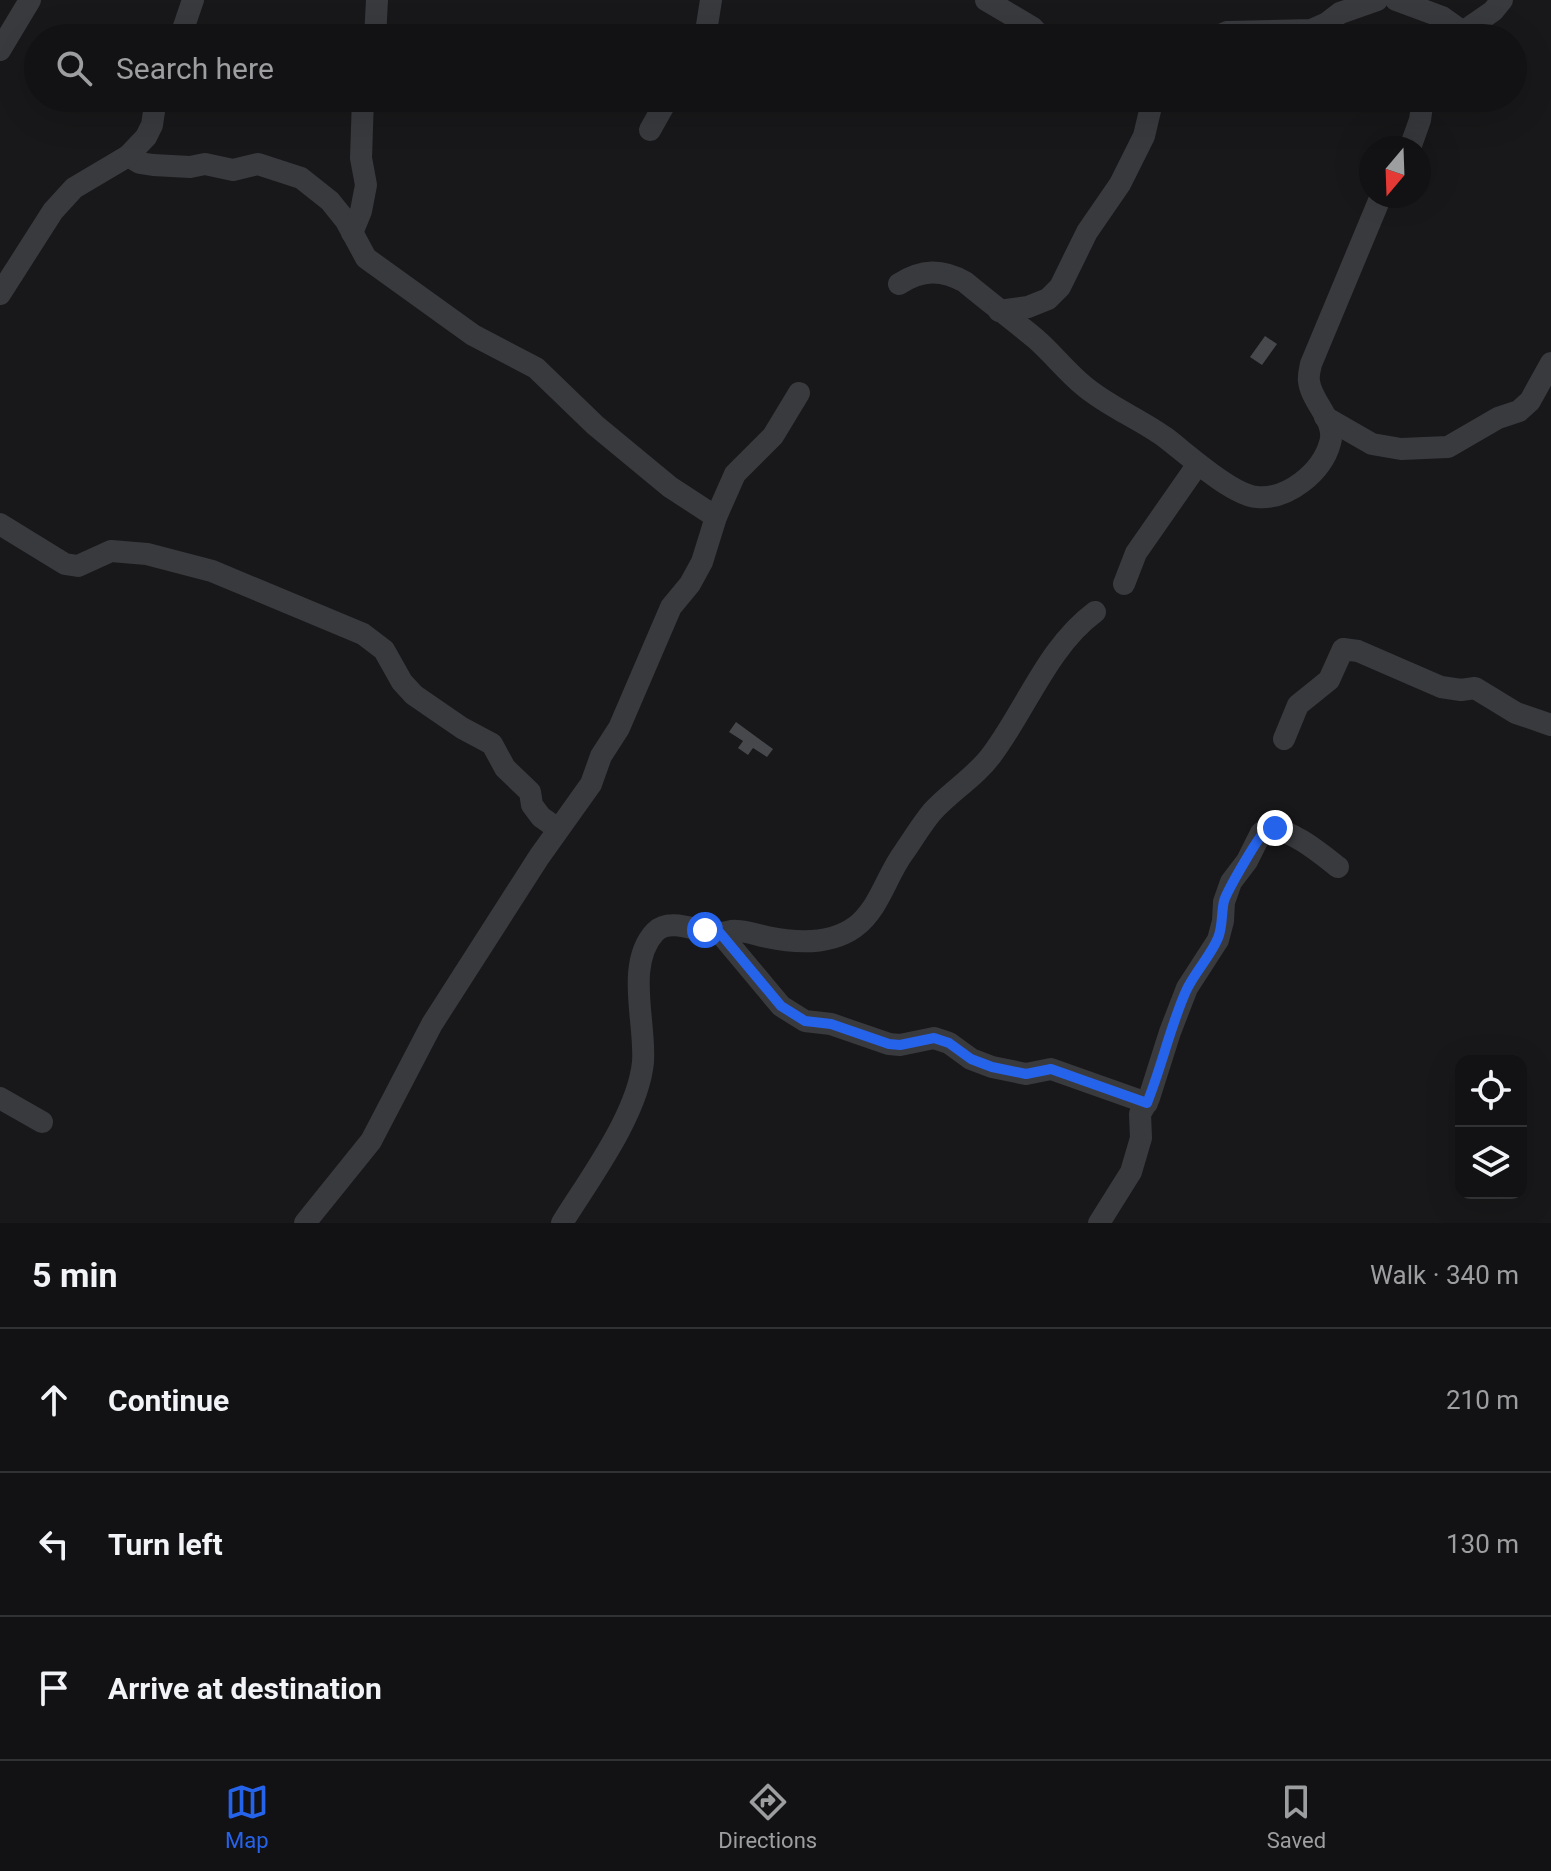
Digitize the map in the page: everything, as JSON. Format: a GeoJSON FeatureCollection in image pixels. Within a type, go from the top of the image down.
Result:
{"type":"FeatureCollection","features":[{"type":"Feature","properties":{"kind":"street"},"geometry":{"type":"LineString","coordinates":[[0,50],[30,0]]}},
{"type":"Feature","properties":{"kind":"street"},"geometry":{"type":"LineString","coordinates":[[185,24],[193,0]]}},
{"type":"Feature","properties":{"kind":"street"},"geometry":{"type":"LineString","coordinates":[[376,24],[377,0]]}},
{"type":"Feature","properties":{"kind":"street"},"geometry":{"type":"LineString","coordinates":[[707,24],[711,0]]}},
{"type":"Feature","properties":{"kind":"street"},"geometry":{"type":"LineString","coordinates":[[986,0],[1026,24]]}},
{"type":"Feature","properties":{"kind":"street"},"geometry":{"type":"LineString","coordinates":[[1325,24],[1340,13],[1377,0]]}},
{"type":"Feature","properties":{"kind":"street"},"geometry":{"type":"LineString","coordinates":[[1396,0],[1442,17],[1449,24]]}},
{"type":"Feature","properties":{"kind":"street"},"geometry":{"type":"LineString","coordinates":[[1475,24],[1502,0]]}},
{"type":"Feature","properties":{"kind":"street"},"geometry":{"type":"LineString","coordinates":[[0,294],[53,211],[74,188],[128,156],[146,137],[154,112]]}},
{"type":"Feature","properties":{"kind":"street"},"geometry":{"type":"LineString","coordinates":[[352,233],[361,211],[366,185],[361,158],[363,112]]}},
{"type":"Feature","properties":{"kind":"street"},"geometry":{"type":"LineString","coordinates":[[650,130],[660,112]]}},
{"type":"Feature","properties":{"kind":"street"},"geometry":{"type":"LineString","coordinates":[[999,311],[1028,307],[1048,299],[1060,287],[1087,232],[1120,184],[1144,136],[1147,112]]}},
{"type":"Feature","properties":{"kind":"street"},"geometry":{"type":"LineString","coordinates":[[1414,136],[1421,112]]}},
{"type":"Feature","properties":{"kind":"street"},"geometry":{"type":"LineString","coordinates":[[128,156],[140,163],[153,165],[190,167],[205,164],[233,170],[258,164],[279,169],[318,189],[346,221],[366,258],[473,335],[536,368],[595,425],[670,487],[716,517]]}},
{"type":"Feature","properties":{"kind":"street"},"geometry":{"type":"LineString","coordinates":[[899,284],[913,274],[926,271],[953,276],[1037,340],[1084,386],[1163,436],[1198,464],[1254,497],[1299,485],[1312,475],[1323,458],[1331,437],[1311,390],[1308,379],[1311,364],[1376,208]]}},
{"type":"Feature","properties":{"kind":"street"},"geometry":{"type":"LineString","coordinates":[[1325,417],[1372,444],[1401,449],[1448,447],[1498,418],[1519,411],[1530,401],[1551,363]]}},
{"type":"Feature","properties":{"kind":"street"},"geometry":{"type":"LineString","coordinates":[[305,1223],[371,1141],[432,1024],[558,829],[591,784],[601,756],[619,728],[671,607],[690,584],[702,562],[716,517],[735,474],[773,436],[799,393]]}},
{"type":"Feature","properties":{"kind":"street"},"geometry":{"type":"LineString","coordinates":[[1124,584],[1136,553],[1198,464]]}},
{"type":"Feature","properties":{"kind":"street"},"geometry":{"type":"LineString","coordinates":[[0,524],[71,566],[84,564],[111,551],[147,554],[212,571],[363,634],[384,650],[402,682],[414,695],[462,728],[492,744],[505,768],[530,792],[532,805],[541,817],[558,829]]}},
{"type":"Feature","properties":{"kind":"street"},"geometry":{"type":"LineString","coordinates":[[562,1223],[635,1096],[643,1062],[638,988],[640,969],[653,934],[666,926],[720,933],[739,931],[770,938],[812,941],[832,938],[853,929],[868,915],[897,861],[932,812],[992,755],[1069,634],[1095,612]]}},
{"type":"Feature","properties":{"kind":"street"},"geometry":{"type":"LineString","coordinates":[[1284,739],[1298,705],[1329,680],[1343,649],[1407,670],[1441,687],[1461,690],[1475,688],[1516,713],[1551,725]]}},
{"type":"Feature","properties":{"kind":"street"},"geometry":{"type":"LineString","coordinates":[[1099,1223],[1131,1172],[1141,1136],[1140,1116],[1187,988],[1218,940],[1224,902],[1231,882],[1247,861],[1261,833],[1275,828],[1314,849],[1338,867]]}},
{"type":"Feature","properties":{"kind":"street"},"geometry":{"type":"LineString","coordinates":[[720,933],[781,1006],[805,1021],[831,1024],[889,1044],[900,1045],[934,1038],[992,1067],[1026,1074],[1051,1069],[1147,1103]]}},
{"type":"Feature","properties":{"kind":"street"},"geometry":{"type":"LineString","coordinates":[[0,1098],[42,1122]]}},
{"type":"Feature","properties":{"kind":"building"},"geometry":{"type":"Polygon","coordinates":[[[1265,336],[1277,344],[1262,365],[1250,357],[1265,336]]]}},
{"type":"Feature","properties":{"kind":"building"},"geometry":{"type":"Polygon","coordinates":[[[736,722],[773,749],[767,757],[753,748],[748,755],[738,748],[743,741],[729,732],[736,722]]]}},
{"type":"Feature","properties":{"kind":"route"},"geometry":{"type":"LineString","coordinates":[[705,930],[720,933],[781,1006],[805,1021],[831,1024],[889,1044],[900,1045],[934,1038],[949,1043],[971,1059],[1011,1073],[1026,1074],[1051,1069],[1147,1103],[1187,988],[1218,940],[1224,902],[1231,882],[1247,861],[1261,833],[1270,827],[1275,828]]}}]}
